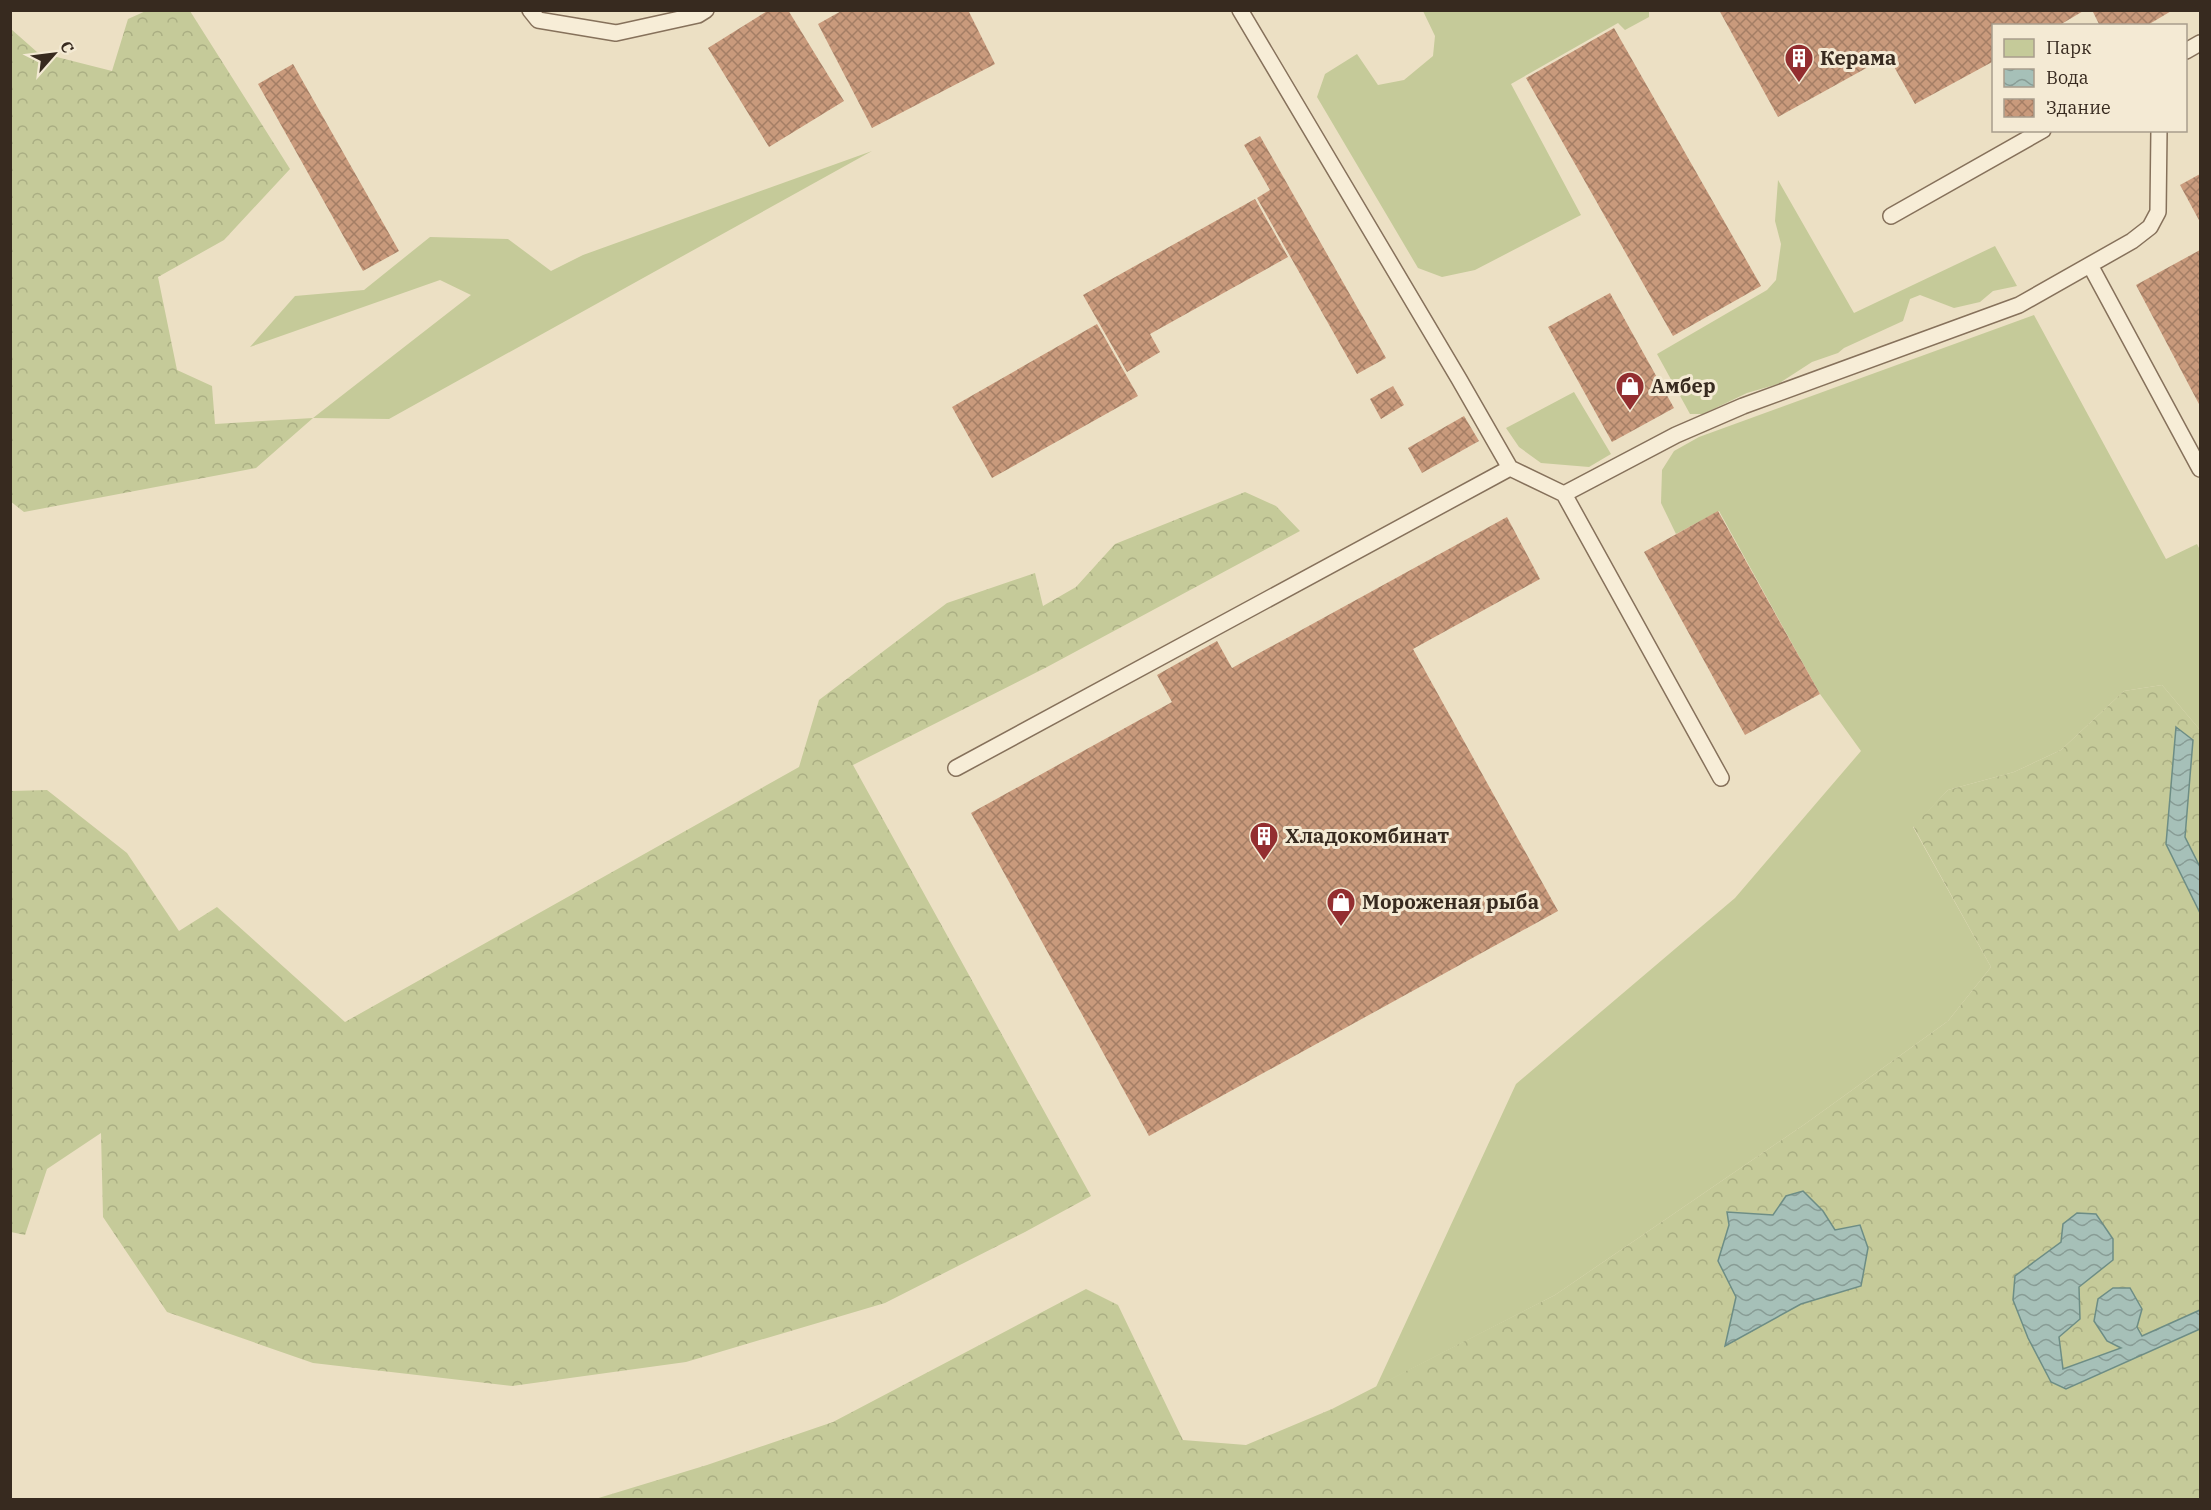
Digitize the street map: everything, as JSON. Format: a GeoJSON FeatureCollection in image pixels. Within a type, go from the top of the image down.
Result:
{"type":"FeatureCollection","features":[{"type":"Feature","properties":{"kind":"lane"},"geometry":{"type":"LineString","coordinates":[[530,10],[538,20],[616,33],[698,15],[706,10]]}},
{"type":"Feature","properties":{"kind":"lane"},"geometry":{"type":"LineString","coordinates":[[1240,10],[1510,468],[1564,494],[1721,778]]}},
{"type":"Feature","properties":{"kind":"lane"},"geometry":{"type":"LineString","coordinates":[[2187,50],[2200,42]]}},
{"type":"Feature","properties":{"kind":"lane"},"geometry":{"type":"LineString","coordinates":[[1891,216],[2039,132]]}},
{"type":"Feature","properties":{"kind":"lane"},"geometry":{"type":"LineString","coordinates":[[1564,494],[1676,435],[1743,406],[2019,306],[2132,241],[2150,227],[2158,212],[2159,132]]}},
{"type":"Feature","properties":{"kind":"lane"},"geometry":{"type":"LineString","coordinates":[[2090,265],[2200,469]]}},
{"type":"Feature","properties":{"kind":"lane"},"geometry":{"type":"LineString","coordinates":[[956,768],[1510,468]]}},
{"type":"Feature","properties":{"kind":"green space"},"geometry":{"type":"Polygon","coordinates":[[[148,10],[190,11],[290,169],[224,240],[158,277],[177,370],[212,386],[215,424],[313,418],[256,468],[24,512],[10,501],[11,29],[37,52],[112,71],[128,19],[148,10]]]}},
{"type":"Feature","properties":{"kind":"green space"},"geometry":{"type":"Polygon","coordinates":[[[1423,11],[1649,11],[1649,17],[1625,30],[1618,23],[1511,84],[1581,215],[1475,270],[1442,277],[1418,268],[1317,97],[1325,74],[1357,54],[1378,85],[1404,80],[1433,56],[1435,36],[1423,11]]]}},
{"type":"Feature","properties":{"kind":"green space"},"geometry":{"type":"Polygon","coordinates":[[[872,151],[389,419],[313,418],[471,295],[440,280],[250,347],[295,296],[364,290],[430,237],[508,239],[551,271],[583,255],[872,151]]]}},
{"type":"Feature","properties":{"kind":"green space"},"geometry":{"type":"Polygon","coordinates":[[[1778,180],[1854,313],[1995,246],[2017,286],[1993,291],[1980,302],[1954,308],[1920,295],[1910,299],[1903,321],[1844,348],[1838,353],[1812,362],[1778,384],[1747,393],[1703,414],[1690,414],[1657,354],[1767,290],[1776,280],[1781,244],[1775,221],[1778,180]]]}},
{"type":"Feature","properties":{"kind":"green space"},"geometry":{"type":"Polygon","coordinates":[[[2034,315],[2166,559],[2197,544],[2200,550],[2200,730],[2162,685],[2124,691],[2061,750],[2014,772],[1948,790],[1913,827],[1991,967],[1948,1021],[1805,1124],[1555,1295],[1376,1387],[1516,1084],[1735,898],[1861,751],[1820,694],[1719,511],[1676,534],[1661,503],[1662,470],[1674,451],[1699,437],[2034,315]]]}},
{"type":"Feature","properties":{"kind":"green space"},"geometry":{"type":"Polygon","coordinates":[[[1574,392],[1611,454],[1589,467],[1541,463],[1519,447],[1506,428],[1574,392]]]}},
{"type":"Feature","properties":{"kind":"green space"},"geometry":{"type":"Polygon","coordinates":[[[1245,492],[1276,506],[1300,531],[1047,667],[853,765],[1091,1196],[885,1303],[686,1362],[512,1386],[313,1363],[167,1312],[103,1217],[101,1133],[47,1169],[25,1235],[11,1232],[11,791],[47,790],[127,853],[179,931],[217,907],[345,1022],[799,767],[819,700],[947,603],[1035,573],[1043,606],[1076,587],[1115,544],[1245,492]]]}},
{"type":"Feature","properties":{"kind":"green space"},"geometry":{"type":"Polygon","coordinates":[[[2162,685],[2200,730],[2200,867],[2185,837],[2193,740],[2166,844],[2200,913],[2200,1310],[2142,1336],[2137,1327],[2122,1348],[2063,1369],[2059,1337],[2080,1319],[2079,1287],[2113,1260],[2113,1239],[2096,1214],[2077,1213],[2061,1242],[2015,1276],[2066,1389],[2200,1329],[2200,1499],[592,1500],[707,1465],[833,1422],[1086,1289],[1118,1305],[1183,1440],[1246,1445],[1332,1409],[1555,1295],[1805,1124],[1948,1021],[1991,967],[1913,826],[1948,790],[2014,772],[2061,750],[2124,691],[2162,685]],[[1786,1196],[1773,1215],[1728,1212],[1729,1225],[1718,1261],[1737,1297],[1726,1345],[1801,1304],[1861,1286],[1835,1230],[1823,1211],[1786,1196]]]}},
{"type":"Feature","properties":{"kind":"water"},"geometry":{"type":"Polygon","coordinates":[[[2176,727],[2193,740],[2185,837],[2200,867],[2200,913],[2166,844],[2176,727]]]}},
{"type":"Feature","properties":{"kind":"water"},"geometry":{"type":"Polygon","coordinates":[[[1803,1191],[1823,1211],[1835,1230],[1860,1225],[1868,1248],[1861,1286],[1801,1304],[1725,1346],[1736,1297],[1718,1261],[1729,1225],[1727,1212],[1773,1215],[1786,1196],[1803,1191]]]}},
{"type":"Feature","properties":{"kind":"water"},"geometry":{"type":"Polygon","coordinates":[[[2077,1213],[2096,1214],[2113,1239],[2113,1260],[2079,1287],[2080,1319],[2059,1337],[2063,1369],[2121,1348],[2107,1341],[2094,1321],[2098,1299],[2113,1288],[2130,1288],[2142,1309],[2137,1327],[2142,1336],[2200,1310],[2200,1329],[2066,1389],[2051,1382],[2028,1338],[2013,1300],[2015,1276],[2061,1242],[2063,1224],[2077,1213]]]}},
{"type":"Feature","properties":{"kind":"building"},"geometry":{"type":"Polygon","coordinates":[[[769,10],[788,10],[844,101],[769,147],[708,48],[769,10]]]}},
{"type":"Feature","properties":{"kind":"building"},"geometry":{"type":"Polygon","coordinates":[[[843,10],[968,10],[995,64],[872,128],[818,24],[843,10]]]}},
{"type":"Feature","properties":{"kind":"building","name":"Керама"},"geometry":{"type":"Polygon","coordinates":[[[1719,10],[2085,10],[2061,24],[1992,24],[1992,62],[1915,104],[1888,56],[1778,117],[1719,10]]]}},
{"type":"Feature","properties":{"kind":"building"},"geometry":{"type":"Polygon","coordinates":[[[2092,10],[2173,10],[2149,24],[2099,24],[2092,10]]]}},
{"type":"Feature","properties":{"kind":"building"},"geometry":{"type":"Polygon","coordinates":[[[1614,28],[1761,286],[1673,336],[1526,78],[1614,28]]]}},
{"type":"Feature","properties":{"kind":"building"},"geometry":{"type":"Polygon","coordinates":[[[293,64],[399,251],[363,271],[258,84],[293,64]]]}},
{"type":"Feature","properties":{"kind":"building"},"geometry":{"type":"Polygon","coordinates":[[[1260,136],[1386,358],[1357,374],[1257,198],[1270,190],[1244,145],[1260,136]]]}},
{"type":"Feature","properties":{"kind":"building"},"geometry":{"type":"Polygon","coordinates":[[[2200,174],[2200,222],[2180,185],[2200,174]]]}},
{"type":"Feature","properties":{"kind":"building"},"geometry":{"type":"Polygon","coordinates":[[[1255,199],[1288,257],[1150,334],[1160,352],[1127,372],[1083,295],[1255,199]]]}},
{"type":"Feature","properties":{"kind":"building"},"geometry":{"type":"Polygon","coordinates":[[[2200,250],[2200,406],[2136,285],[2200,250]]]}},
{"type":"Feature","properties":{"kind":"building"},"geometry":{"type":"Polygon","coordinates":[[[1610,293],[1674,408],[1612,442],[1548,327],[1610,293]]]}},
{"type":"Feature","properties":{"kind":"building"},"geometry":{"type":"Polygon","coordinates":[[[1097,324],[1138,396],[992,478],[952,407],[1097,324]]]}},
{"type":"Feature","properties":{"kind":"building"},"geometry":{"type":"Polygon","coordinates":[[[1393,386],[1404,405],[1381,419],[1370,399],[1393,386]]]}},
{"type":"Feature","properties":{"kind":"building"},"geometry":{"type":"Polygon","coordinates":[[[1464,416],[1479,441],[1422,473],[1408,448],[1464,416]]]}},
{"type":"Feature","properties":{"kind":"building"},"geometry":{"type":"Polygon","coordinates":[[[1718,511],[1820,694],[1745,735],[1644,552],[1718,511]]]}},
{"type":"Feature","properties":{"kind":"building","name":"Хладокомбинат"},"geometry":{"type":"Polygon","coordinates":[[[1507,517],[1540,579],[1413,649],[1558,911],[1149,1136],[971,813],[1172,702],[1157,675],[1217,641],[1232,668],[1507,517]]]}},
{"type":"Feature","properties":{"kind":"place","name":"Керама"},"geometry":{"type":"Point","coordinates":[1799,84]}},
{"type":"Feature","properties":{"kind":"place","name":"Амбер"},"geometry":{"type":"Point","coordinates":[1630,412]}},
{"type":"Feature","properties":{"kind":"place","name":"Хладокомбинат"},"geometry":{"type":"Point","coordinates":[1264,862]}},
{"type":"Feature","properties":{"kind":"place","name":"Мороженая рыба"},"geometry":{"type":"Point","coordinates":[1341,928]}}]}
